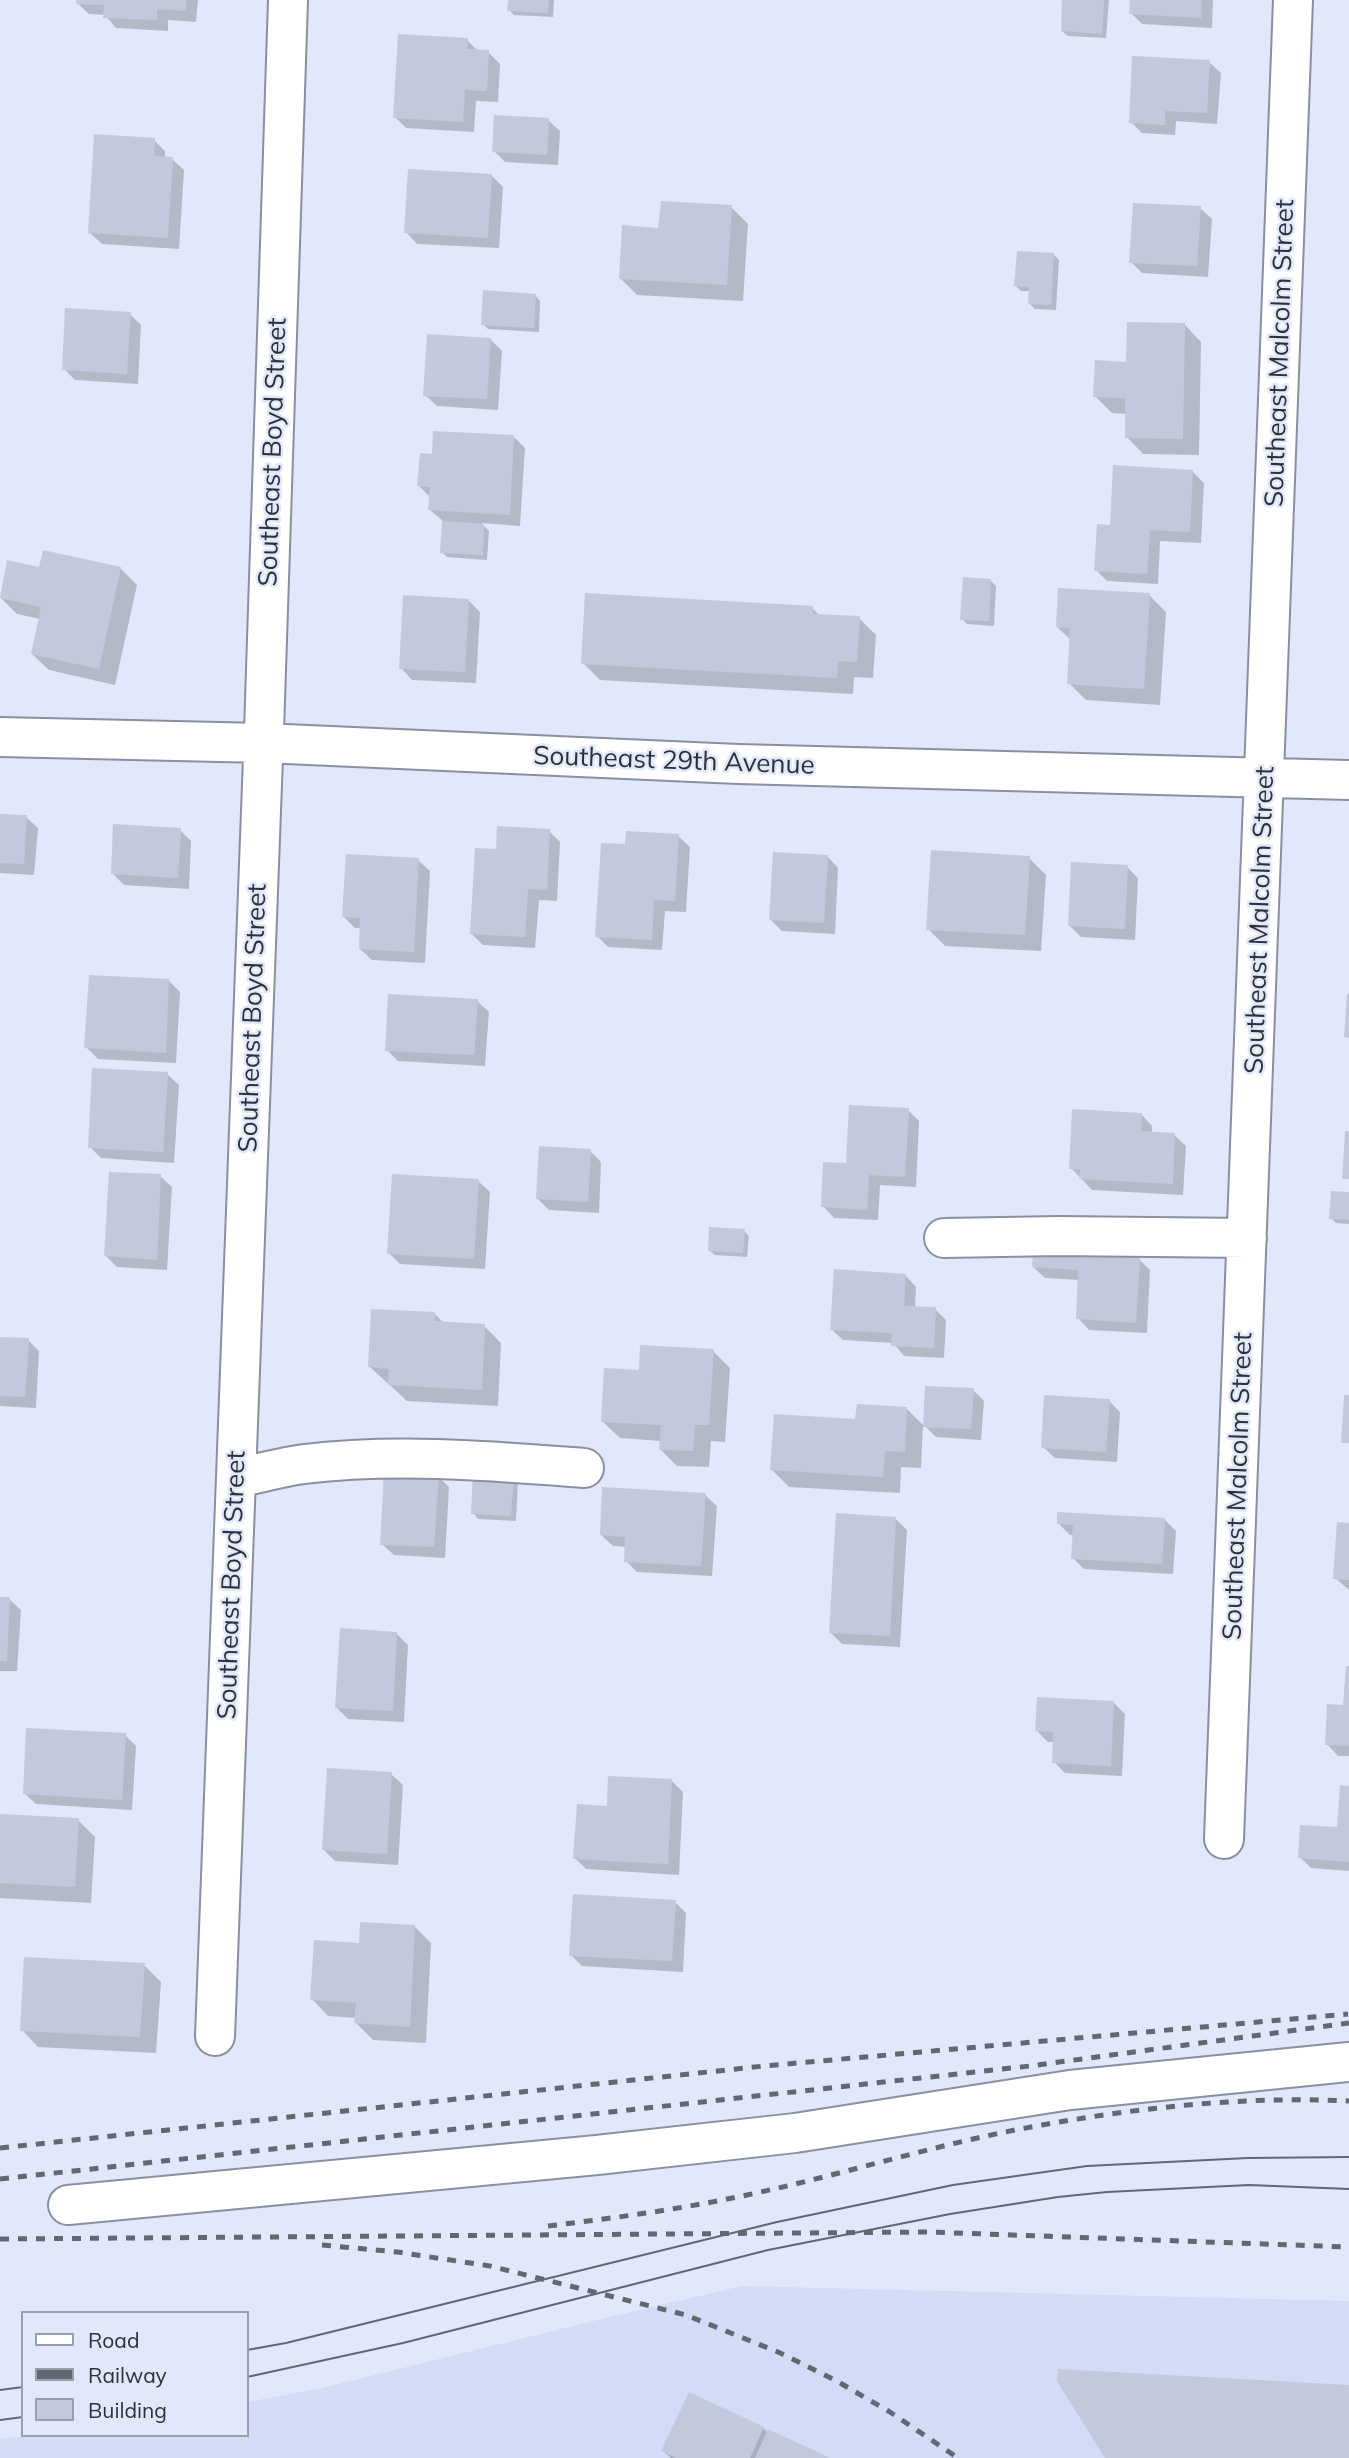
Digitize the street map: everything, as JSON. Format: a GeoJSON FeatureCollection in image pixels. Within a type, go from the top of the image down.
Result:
{"type":"FeatureCollection","features":[{"type":"Feature","properties":{"kind":"street","name":"Southeast Boyd Street"},"geometry":{"type":"LineString","coordinates":[[215,2036],[288,0]]}},
{"type":"Feature","properties":{"kind":"street","name":"Southeast Malcolm Street"},"geometry":{"type":"LineString","coordinates":[[1224,1839],[1293,0]]}},
{"type":"Feature","properties":{"kind":"street","name":"Southeast 29th Avenue"},"geometry":{"type":"LineString","coordinates":[[0,737],[263,743],[738,764],[1349,780]]}},
{"type":"Feature","properties":{"kind":"street"},"geometry":{"type":"LineString","coordinates":[[943,1238],[1247,1238]]}},
{"type":"Feature","properties":{"kind":"street"},"geometry":{"type":"LineString","coordinates":[[236,1478],[303,1464],[392,1459],[485,1461],[584,1468]]}},
{"type":"Feature","properties":{"kind":"street"},"geometry":{"type":"LineString","coordinates":[[68,2205],[742,2139],[1070,2090],[1349,2062]]}},
{"type":"Feature","properties":{"kind":"shaded area"},"geometry":{"type":"Polygon","coordinates":[[[742,2286],[1349,2301],[1349,2458],[0,2458],[0,2439],[21,2437],[248,2437],[248,2402],[318,2389],[742,2286]]]}},
{"type":"Feature","properties":{"kind":"building"},"geometry":{"type":"Polygon","coordinates":[[[76,0],[186,0],[186,11],[157,9],[157,20],[103,18],[104,5],[76,4],[76,0]]]}},
{"type":"Feature","properties":{"kind":"building"},"geometry":{"type":"Polygon","coordinates":[[[508,0],[549,0],[548,13],[507,11],[508,0]]]}},
{"type":"Feature","properties":{"kind":"building"},"geometry":{"type":"Polygon","coordinates":[[[1062,0],[1104,0],[1102,34],[1061,31],[1062,0]]]}},
{"type":"Feature","properties":{"kind":"building"},"geometry":{"type":"Polygon","coordinates":[[[1130,0],[1202,0],[1201,18],[1129,14],[1130,0]]]}},
{"type":"Feature","properties":{"kind":"building"},"geometry":{"type":"Polygon","coordinates":[[[398,34],[468,38],[467,49],[489,50],[487,91],[465,90],[463,122],[393,118],[398,34]]]}},
{"type":"Feature","properties":{"kind":"building"},"geometry":{"type":"Polygon","coordinates":[[[1132,56],[1210,60],[1207,113],[1165,111],[1165,125],[1129,123],[1132,56]]]}},
{"type":"Feature","properties":{"kind":"building"},"geometry":{"type":"Polygon","coordinates":[[[494,115],[549,118],[547,155],[492,152],[494,115]]]}},
{"type":"Feature","properties":{"kind":"building"},"geometry":{"type":"Polygon","coordinates":[[[94,134],[155,138],[154,156],[173,157],[168,238],[88,233],[94,134]]]}},
{"type":"Feature","properties":{"kind":"building"},"geometry":{"type":"Polygon","coordinates":[[[408,169],[492,174],[488,238],[404,233],[408,169]]]}},
{"type":"Feature","properties":{"kind":"building"},"geometry":{"type":"Polygon","coordinates":[[[661,201],[732,205],[727,285],[619,279],[622,225],[658,228],[661,201]]]}},
{"type":"Feature","properties":{"kind":"building"},"geometry":{"type":"Polygon","coordinates":[[[1133,203],[1201,206],[1197,266],[1129,263],[1133,203]]]}},
{"type":"Feature","properties":{"kind":"building"},"geometry":{"type":"Polygon","coordinates":[[[1017,251],[1054,253],[1051,305],[1028,304],[1029,287],[1014,286],[1017,251]]]}},
{"type":"Feature","properties":{"kind":"building"},"geometry":{"type":"Polygon","coordinates":[[[483,290],[536,294],[534,328],[481,325],[483,290]]]}},
{"type":"Feature","properties":{"kind":"building"},"geometry":{"type":"Polygon","coordinates":[[[65,308],[131,312],[127,374],[62,370],[65,308]]]}},
{"type":"Feature","properties":{"kind":"building"},"geometry":{"type":"Polygon","coordinates":[[[1127,322],[1185,323],[1183,439],[1125,438],[1125,398],[1093,397],[1095,360],[1126,362],[1127,322]]]}},
{"type":"Feature","properties":{"kind":"building"},"geometry":{"type":"Polygon","coordinates":[[[427,334],[491,338],[487,399],[423,396],[427,334]]]}},
{"type":"Feature","properties":{"kind":"building"},"geometry":{"type":"Polygon","coordinates":[[[433,431],[514,435],[510,515],[428,510],[430,487],[417,486],[420,453],[432,454],[433,431]]]}},
{"type":"Feature","properties":{"kind":"building"},"geometry":{"type":"Polygon","coordinates":[[[1113,465],[1193,470],[1190,532],[1150,530],[1147,574],[1094,571],[1097,524],[1110,525],[1113,465]]]}},
{"type":"Feature","properties":{"kind":"building"},"geometry":{"type":"Polygon","coordinates":[[[442,521],[484,524],[483,555],[440,553],[442,521]]]}},
{"type":"Feature","properties":{"kind":"building"},"geometry":{"type":"Polygon","coordinates":[[[43,550],[121,567],[99,669],[31,654],[41,607],[0,598],[7,560],[39,567],[43,550]]]}},
{"type":"Feature","properties":{"kind":"building"},"geometry":{"type":"Polygon","coordinates":[[[963,577],[991,579],[989,621],[960,620],[963,577]]]}},
{"type":"Feature","properties":{"kind":"building"},"geometry":{"type":"Polygon","coordinates":[[[1058,588],[1150,593],[1144,689],[1067,684],[1070,628],[1056,627],[1058,588]]]}},
{"type":"Feature","properties":{"kind":"building"},"geometry":{"type":"Polygon","coordinates":[[[585,593],[813,606],[813,614],[860,616],[857,662],[838,661],[837,678],[581,664],[585,593]]]}},
{"type":"Feature","properties":{"kind":"building"},"geometry":{"type":"Polygon","coordinates":[[[403,595],[469,599],[465,672],[399,669],[403,595]]]}},
{"type":"Feature","properties":{"kind":"building"},"geometry":{"type":"Polygon","coordinates":[[[0,814],[27,815],[24,864],[0,863],[0,814]]]}},
{"type":"Feature","properties":{"kind":"building"},"geometry":{"type":"Polygon","coordinates":[[[113,824],[181,828],[178,878],[111,874],[113,824]]]}},
{"type":"Feature","properties":{"kind":"building"},"geometry":{"type":"Polygon","coordinates":[[[497,826],[550,829],[547,890],[528,889],[525,937],[470,934],[475,848],[496,849],[497,826]]]}},
{"type":"Feature","properties":{"kind":"building"},"geometry":{"type":"Polygon","coordinates":[[[626,831],[679,834],[675,901],[654,900],[652,940],[595,937],[601,843],[625,844],[626,831]]]}},
{"type":"Feature","properties":{"kind":"building"},"geometry":{"type":"Polygon","coordinates":[[[931,850],[1030,856],[1025,935],[926,930],[931,850]]]}},
{"type":"Feature","properties":{"kind":"building"},"geometry":{"type":"Polygon","coordinates":[[[773,852],[828,855],[824,923],[769,920],[773,852]]]}},
{"type":"Feature","properties":{"kind":"building"},"geometry":{"type":"Polygon","coordinates":[[[346,854],[419,858],[414,952],[359,949],[360,918],[342,917],[346,854]]]}},
{"type":"Feature","properties":{"kind":"building"},"geometry":{"type":"Polygon","coordinates":[[[1071,862],[1128,865],[1125,929],[1068,926],[1071,862]]]}},
{"type":"Feature","properties":{"kind":"building"},"geometry":{"type":"Polygon","coordinates":[[[89,975],[169,979],[166,1053],[84,1048],[89,975]]]}},
{"type":"Feature","properties":{"kind":"building"},"geometry":{"type":"Polygon","coordinates":[[[388,994],[478,999],[474,1055],[385,1051],[388,994]]]}},
{"type":"Feature","properties":{"kind":"building"},"geometry":{"type":"Polygon","coordinates":[[[1349,994],[1349,1038],[1344,1037],[1349,994]]]}},
{"type":"Feature","properties":{"kind":"building"},"geometry":{"type":"Polygon","coordinates":[[[92,1068],[168,1072],[163,1152],[88,1148],[92,1068]]]}},
{"type":"Feature","properties":{"kind":"building"},"geometry":{"type":"Polygon","coordinates":[[[849,1105],[909,1108],[905,1177],[869,1175],[867,1210],[821,1207],[823,1162],[846,1163],[849,1105]]]}},
{"type":"Feature","properties":{"kind":"building"},"geometry":{"type":"Polygon","coordinates":[[[1072,1109],[1142,1113],[1141,1131],[1175,1133],[1173,1184],[1079,1179],[1080,1170],[1069,1169],[1072,1109]]]}},
{"type":"Feature","properties":{"kind":"building"},"geometry":{"type":"Polygon","coordinates":[[[1345,1131],[1349,1131],[1349,1179],[1342,1179],[1345,1131]]]}},
{"type":"Feature","properties":{"kind":"building"},"geometry":{"type":"Polygon","coordinates":[[[539,1146],[591,1149],[588,1202],[536,1199],[539,1146]]]}},
{"type":"Feature","properties":{"kind":"building"},"geometry":{"type":"Polygon","coordinates":[[[109,1172],[161,1174],[157,1260],[104,1256],[109,1172]]]}},
{"type":"Feature","properties":{"kind":"building"},"geometry":{"type":"Polygon","coordinates":[[[392,1174],[479,1179],[474,1259],[387,1254],[392,1174]]]}},
{"type":"Feature","properties":{"kind":"building"},"geometry":{"type":"Polygon","coordinates":[[[1331,1191],[1349,1192],[1349,1220],[1329,1219],[1331,1191]]]}},
{"type":"Feature","properties":{"kind":"building"},"geometry":{"type":"Polygon","coordinates":[[[709,1227],[745,1229],[743,1253],[708,1251],[709,1227]]]}},
{"type":"Feature","properties":{"kind":"building"},"geometry":{"type":"Polygon","coordinates":[[[1033,1251],[1140,1257],[1136,1323],[1076,1319],[1078,1270],[1032,1267],[1033,1251]]]}},
{"type":"Feature","properties":{"kind":"building"},"geometry":{"type":"Polygon","coordinates":[[[834,1269],[906,1274],[904,1306],[936,1307],[934,1348],[891,1346],[892,1333],[830,1330],[834,1269]]]}},
{"type":"Feature","properties":{"kind":"building"},"geometry":{"type":"Polygon","coordinates":[[[371,1309],[435,1312],[435,1321],[485,1324],[482,1390],[388,1385],[389,1369],[368,1367],[371,1309]]]}},
{"type":"Feature","properties":{"kind":"building"},"geometry":{"type":"Polygon","coordinates":[[[0,1337],[29,1338],[25,1397],[0,1396],[0,1337]]]}},
{"type":"Feature","properties":{"kind":"building"},"geometry":{"type":"Polygon","coordinates":[[[640,1345],[714,1349],[709,1425],[695,1425],[693,1451],[659,1450],[661,1425],[601,1422],[604,1368],[639,1370],[640,1345]]]}},
{"type":"Feature","properties":{"kind":"building"},"geometry":{"type":"Polygon","coordinates":[[[925,1386],[974,1388],[971,1429],[923,1427],[925,1386]]]}},
{"type":"Feature","properties":{"kind":"building"},"geometry":{"type":"Polygon","coordinates":[[[1044,1395],[1110,1399],[1106,1452],[1041,1448],[1044,1395]]]}},
{"type":"Feature","properties":{"kind":"building"},"geometry":{"type":"Polygon","coordinates":[[[1344,1395],[1349,1395],[1349,1443],[1341,1443],[1344,1395]]]}},
{"type":"Feature","properties":{"kind":"building"},"geometry":{"type":"Polygon","coordinates":[[[857,1404],[907,1407],[905,1452],[885,1451],[883,1477],[770,1470],[774,1414],[855,1419],[857,1404]]]}},
{"type":"Feature","properties":{"kind":"building"},"geometry":{"type":"Polygon","coordinates":[[[384,1471],[439,1474],[434,1547],[380,1545],[384,1471]]]}},
{"type":"Feature","properties":{"kind":"building"},"geometry":{"type":"Polygon","coordinates":[[[473,1471],[514,1473],[511,1516],[471,1514],[473,1471]]]}},
{"type":"Feature","properties":{"kind":"building"},"geometry":{"type":"Polygon","coordinates":[[[602,1487],[706,1493],[701,1566],[624,1562],[625,1537],[600,1535],[602,1487]]]}},
{"type":"Feature","properties":{"kind":"building"},"geometry":{"type":"Polygon","coordinates":[[[1057,1512],[1165,1518],[1162,1564],[1071,1559],[1073,1525],[1057,1524],[1057,1512]]]}},
{"type":"Feature","properties":{"kind":"building"},"geometry":{"type":"Polygon","coordinates":[[[836,1513],[896,1517],[890,1636],[829,1633],[836,1513]]]}},
{"type":"Feature","properties":{"kind":"building"},"geometry":{"type":"Polygon","coordinates":[[[1337,1522],[1349,1523],[1349,1580],[1333,1579],[1337,1522]]]}},
{"type":"Feature","properties":{"kind":"building"},"geometry":{"type":"Polygon","coordinates":[[[0,1597],[10,1597],[7,1661],[0,1661],[0,1597]]]}},
{"type":"Feature","properties":{"kind":"building"},"geometry":{"type":"Polygon","coordinates":[[[340,1628],[397,1632],[393,1711],[335,1708],[340,1628]]]}},
{"type":"Feature","properties":{"kind":"building"},"geometry":{"type":"Polygon","coordinates":[[[1346,1666],[1349,1666],[1349,1746],[1325,1745],[1327,1704],[1343,1705],[1346,1666]]]}},
{"type":"Feature","properties":{"kind":"building"},"geometry":{"type":"Polygon","coordinates":[[[1037,1697],[1114,1701],[1111,1766],[1052,1763],[1053,1732],[1035,1731],[1037,1697]]]}},
{"type":"Feature","properties":{"kind":"building"},"geometry":{"type":"Polygon","coordinates":[[[26,1728],[126,1733],[122,1800],[23,1794],[26,1728]]]}},
{"type":"Feature","properties":{"kind":"building"},"geometry":{"type":"Polygon","coordinates":[[[327,1768],[392,1772],[387,1854],[322,1850],[327,1768]]]}},
{"type":"Feature","properties":{"kind":"building"},"geometry":{"type":"Polygon","coordinates":[[[608,1776],[672,1779],[668,1864],[573,1859],[577,1804],[607,1806],[608,1776]]]}},
{"type":"Feature","properties":{"kind":"building"},"geometry":{"type":"Polygon","coordinates":[[[1340,1785],[1349,1786],[1349,1862],[1298,1858],[1300,1825],[1337,1827],[1340,1785]]]}},
{"type":"Feature","properties":{"kind":"building"},"geometry":{"type":"Polygon","coordinates":[[[0,1814],[79,1818],[75,1887],[0,1883],[0,1814]]]}},
{"type":"Feature","properties":{"kind":"building"},"geometry":{"type":"Polygon","coordinates":[[[573,1894],[676,1900],[672,1961],[569,1956],[573,1894]]]}},
{"type":"Feature","properties":{"kind":"building"},"geometry":{"type":"Polygon","coordinates":[[[360,1922],[415,1925],[410,2027],[354,2023],[356,2003],[310,2000],[314,1940],[359,1943],[360,1922]]]}},
{"type":"Feature","properties":{"kind":"building"},"geometry":{"type":"Polygon","coordinates":[[[24,1957],[145,1963],[140,2037],[20,2031],[24,1957]]]}},
{"type":"Feature","properties":{"kind":"building"},"geometry":{"type":"Polygon","coordinates":[[[1058,2369],[1349,2385],[1349,2458],[1105,2458],[1057,2381],[1058,2369]]]}},
{"type":"Feature","properties":{"kind":"building"},"geometry":{"type":"Polygon","coordinates":[[[689,2392],[764,2427],[750,2458],[676,2458],[661,2451],[689,2392]]]}},
{"type":"Feature","properties":{"kind":"building"},"geometry":{"type":"Polygon","coordinates":[[[768,2429],[830,2458],[755,2458],[768,2429]]]}},
{"type":"Feature","properties":{"kind":"tram line"},"geometry":{"type":"LineString","coordinates":[[248,2350],[286,2343],[777,2222],[953,2185],[1087,2166],[1248,2158],[1349,2157]]}},
{"type":"Feature","properties":{"kind":"tram line"},"geometry":{"type":"LineString","coordinates":[[248,2377],[403,2343],[768,2250],[950,2214],[1107,2192],[1249,2185],[1349,2189]]}},
{"type":"Feature","properties":{"kind":"tram line"},"geometry":{"type":"LineString","coordinates":[[0,2390],[21,2387]]}},
{"type":"Feature","properties":{"kind":"tram line"},"geometry":{"type":"LineString","coordinates":[[0,2420],[21,2417]]}},
{"type":"Feature","properties":{"kind":"railway"},"geometry":{"type":"LineString","coordinates":[[0,2148],[764,2066],[1348,2014]]}},
{"type":"Feature","properties":{"kind":"railway"},"geometry":{"type":"LineString","coordinates":[[0,2179],[1030,2066],[1349,2023]]}},
{"type":"Feature","properties":{"kind":"railway"},"geometry":{"type":"LineString","coordinates":[[548,2226],[722,2200],[968,2140],[1080,2119],[1195,2104],[1272,2100],[1349,2101]]}},
{"type":"Feature","properties":{"kind":"railway"},"geometry":{"type":"LineString","coordinates":[[0,2239],[929,2232],[1349,2247]]}},
{"type":"Feature","properties":{"kind":"railway"},"geometry":{"type":"LineString","coordinates":[[322,2245],[397,2252],[490,2266],[686,2315],[778,2352],[835,2380],[890,2412],[958,2458]]}}]}
